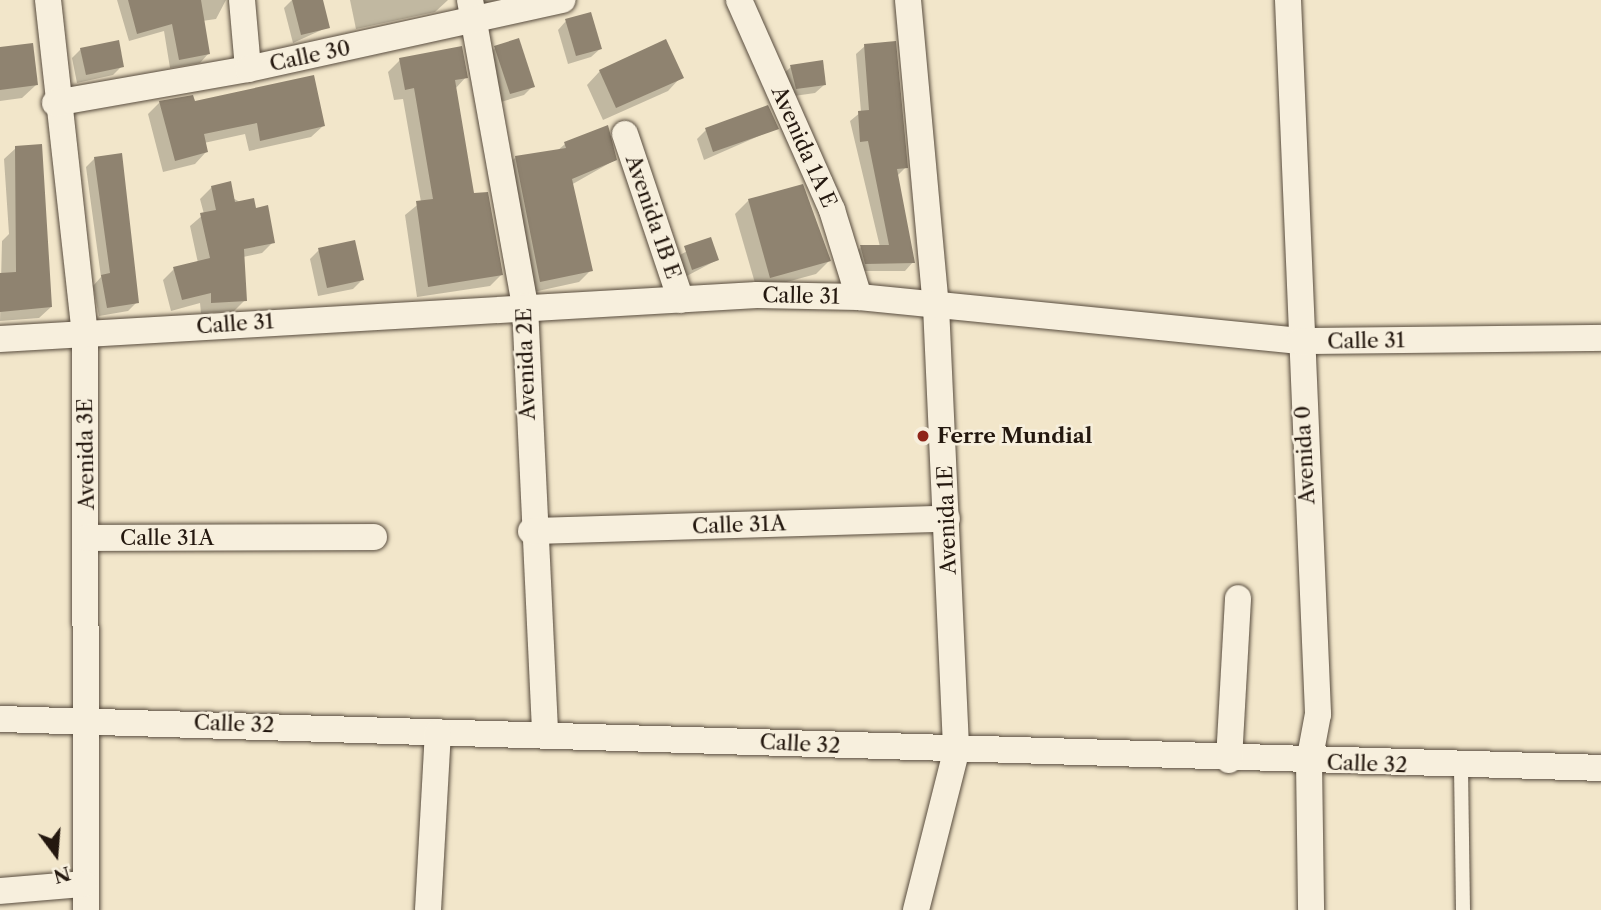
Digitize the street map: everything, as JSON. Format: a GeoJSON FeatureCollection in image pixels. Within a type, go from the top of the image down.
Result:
{"type":"FeatureCollection","features":[{"type":"Feature","properties":{"kind":"street","name":"Avenida 3E"},"geometry":{"type":"LineString","coordinates":[[48,0],[55,103],[85,333],[85,897]]}},
{"type":"Feature","properties":{"kind":"street"},"geometry":{"type":"LineString","coordinates":[[242,0],[248,69]]}},
{"type":"Feature","properties":{"kind":"street","name":"Calle 30"},"geometry":{"type":"LineString","coordinates":[[55,103],[248,69],[472,10],[563,0]]}},
{"type":"Feature","properties":{"kind":"street","name":"Avenida 1A E"},"geometry":{"type":"LineString","coordinates":[[739,0],[832,210],[859,297]]}},
{"type":"Feature","properties":{"kind":"street","name":"Avenida 1E"},"geometry":{"type":"LineString","coordinates":[[908,0],[936,306],[956,752],[916,910]]}},
{"type":"Feature","properties":{"kind":"street","name":"Avenida 0"},"geometry":{"type":"LineString","coordinates":[[1288,0],[1300,341],[1318,714],[1309,762],[1311,910]]}},
{"type":"Feature","properties":{"kind":"street","name":"Avenida 2E"},"geometry":{"type":"LineString","coordinates":[[472,10],[525,306],[531,531],[545,732]]}},
{"type":"Feature","properties":{"kind":"street","name":"Avenida 1B E"},"geometry":{"type":"LineString","coordinates":[[625,134],[681,300]]}},
{"type":"Feature","properties":{"kind":"street","name":"Calle 31"},"geometry":{"type":"LineString","coordinates":[[0,339],[525,306],[859,297],[1300,341],[1601,338]]}},
{"type":"Feature","properties":{"kind":"street","name":"Calle 31A"},"geometry":{"type":"LineString","coordinates":[[531,531],[947,519]]}},
{"type":"Feature","properties":{"kind":"street","name":"Calle 31A"},"geometry":{"type":"LineString","coordinates":[[87,538],[374,537]]}},
{"type":"Feature","properties":{"kind":"street"},"geometry":{"type":"LineString","coordinates":[[1229,760],[1238,598]]}},
{"type":"Feature","properties":{"kind":"street","name":"Calle 32"},"geometry":{"type":"LineString","coordinates":[[0,719],[87,718],[438,732],[545,732],[956,752],[1461,767],[1601,768]]}},
{"type":"Feature","properties":{"kind":"street"},"geometry":{"type":"LineString","coordinates":[[428,910],[438,732]]}},
{"type":"Feature","properties":{"kind":"street"},"geometry":{"type":"LineString","coordinates":[[0,891],[85,897]]}},
{"type":"Feature","properties":{"kind":"lane"},"geometry":{"type":"LineString","coordinates":[[1461,767],[1463,910]]}},
{"type":"Feature","properties":{"kind":"building"},"geometry":{"type":"Polygon","coordinates":[[[128,0],[201,0],[210,54],[179,60],[172,24],[137,34],[128,0]]]}},
{"type":"Feature","properties":{"kind":"building"},"geometry":{"type":"Polygon","coordinates":[[[292,0],[323,0],[330,28],[301,35],[292,0]]]}},
{"type":"Feature","properties":{"kind":"building"},"geometry":{"type":"Polygon","coordinates":[[[591,12],[602,49],[576,56],[565,19],[591,12]]]}},
{"type":"Feature","properties":{"kind":"building"},"geometry":{"type":"Polygon","coordinates":[[[519,38],[535,87],[510,94],[494,46],[519,38]]]}},
{"type":"Feature","properties":{"kind":"building"},"geometry":{"type":"Polygon","coordinates":[[[666,39],[684,78],[616,108],[599,70],[666,39]]]}},
{"type":"Feature","properties":{"kind":"building"},"geometry":{"type":"Polygon","coordinates":[[[119,40],[124,67],[86,75],[80,48],[119,40]]]}},
{"type":"Feature","properties":{"kind":"building"},"geometry":{"type":"Polygon","coordinates":[[[896,41],[908,168],[897,169],[915,263],[865,264],[860,245],[889,245],[868,141],[860,142],[858,111],[869,110],[864,44],[896,41]]]}},
{"type":"Feature","properties":{"kind":"building"},"geometry":{"type":"Polygon","coordinates":[[[33,43],[38,85],[0,90],[0,47],[33,43]]]}},
{"type":"Feature","properties":{"kind":"building"},"geometry":{"type":"Polygon","coordinates":[[[462,46],[468,78],[455,80],[474,193],[488,192],[503,275],[428,287],[416,201],[433,199],[414,88],[405,90],[399,58],[462,46]]]}},
{"type":"Feature","properties":{"kind":"building"},"geometry":{"type":"Polygon","coordinates":[[[823,60],[826,85],[796,89],[790,65],[823,60]]]}},
{"type":"Feature","properties":{"kind":"building"},"geometry":{"type":"Polygon","coordinates":[[[314,75],[325,126],[260,141],[257,123],[204,134],[208,152],[175,161],[159,101],[193,95],[195,101],[314,75]]]}},
{"type":"Feature","properties":{"kind":"building"},"geometry":{"type":"Polygon","coordinates":[[[768,105],[779,129],[713,152],[705,128],[768,105]]]}},
{"type":"Feature","properties":{"kind":"building"},"geometry":{"type":"Polygon","coordinates":[[[608,125],[617,160],[572,179],[593,271],[540,282],[515,156],[566,148],[564,142],[608,125]]]}},
{"type":"Feature","properties":{"kind":"building"},"geometry":{"type":"Polygon","coordinates":[[[42,144],[52,307],[0,312],[0,273],[16,272],[15,146],[42,144]]]}},
{"type":"Feature","properties":{"kind":"building"},"geometry":{"type":"Polygon","coordinates":[[[122,153],[139,303],[107,308],[101,275],[110,273],[94,157],[122,153]]]}},
{"type":"Feature","properties":{"kind":"building"},"geometry":{"type":"Polygon","coordinates":[[[231,181],[235,202],[254,198],[256,208],[268,205],[275,243],[244,249],[247,301],[211,303],[211,293],[182,300],[173,267],[210,258],[200,213],[216,210],[211,186],[231,181]]]}},
{"type":"Feature","properties":{"kind":"building"},"geometry":{"type":"Polygon","coordinates":[[[803,184],[831,261],[770,278],[748,199],[803,184]]]}},
{"type":"Feature","properties":{"kind":"building"},"geometry":{"type":"Polygon","coordinates":[[[711,237],[719,260],[692,270],[684,246],[711,237]]]}},
{"type":"Feature","properties":{"kind":"building"},"geometry":{"type":"Polygon","coordinates":[[[355,240],[364,280],[327,288],[318,248],[355,240]]]}},
{"type":"Feature","properties":{"kind":"place","name":"Ferre Mundial"},"geometry":{"type":"Point","coordinates":[923,436]}}]}
